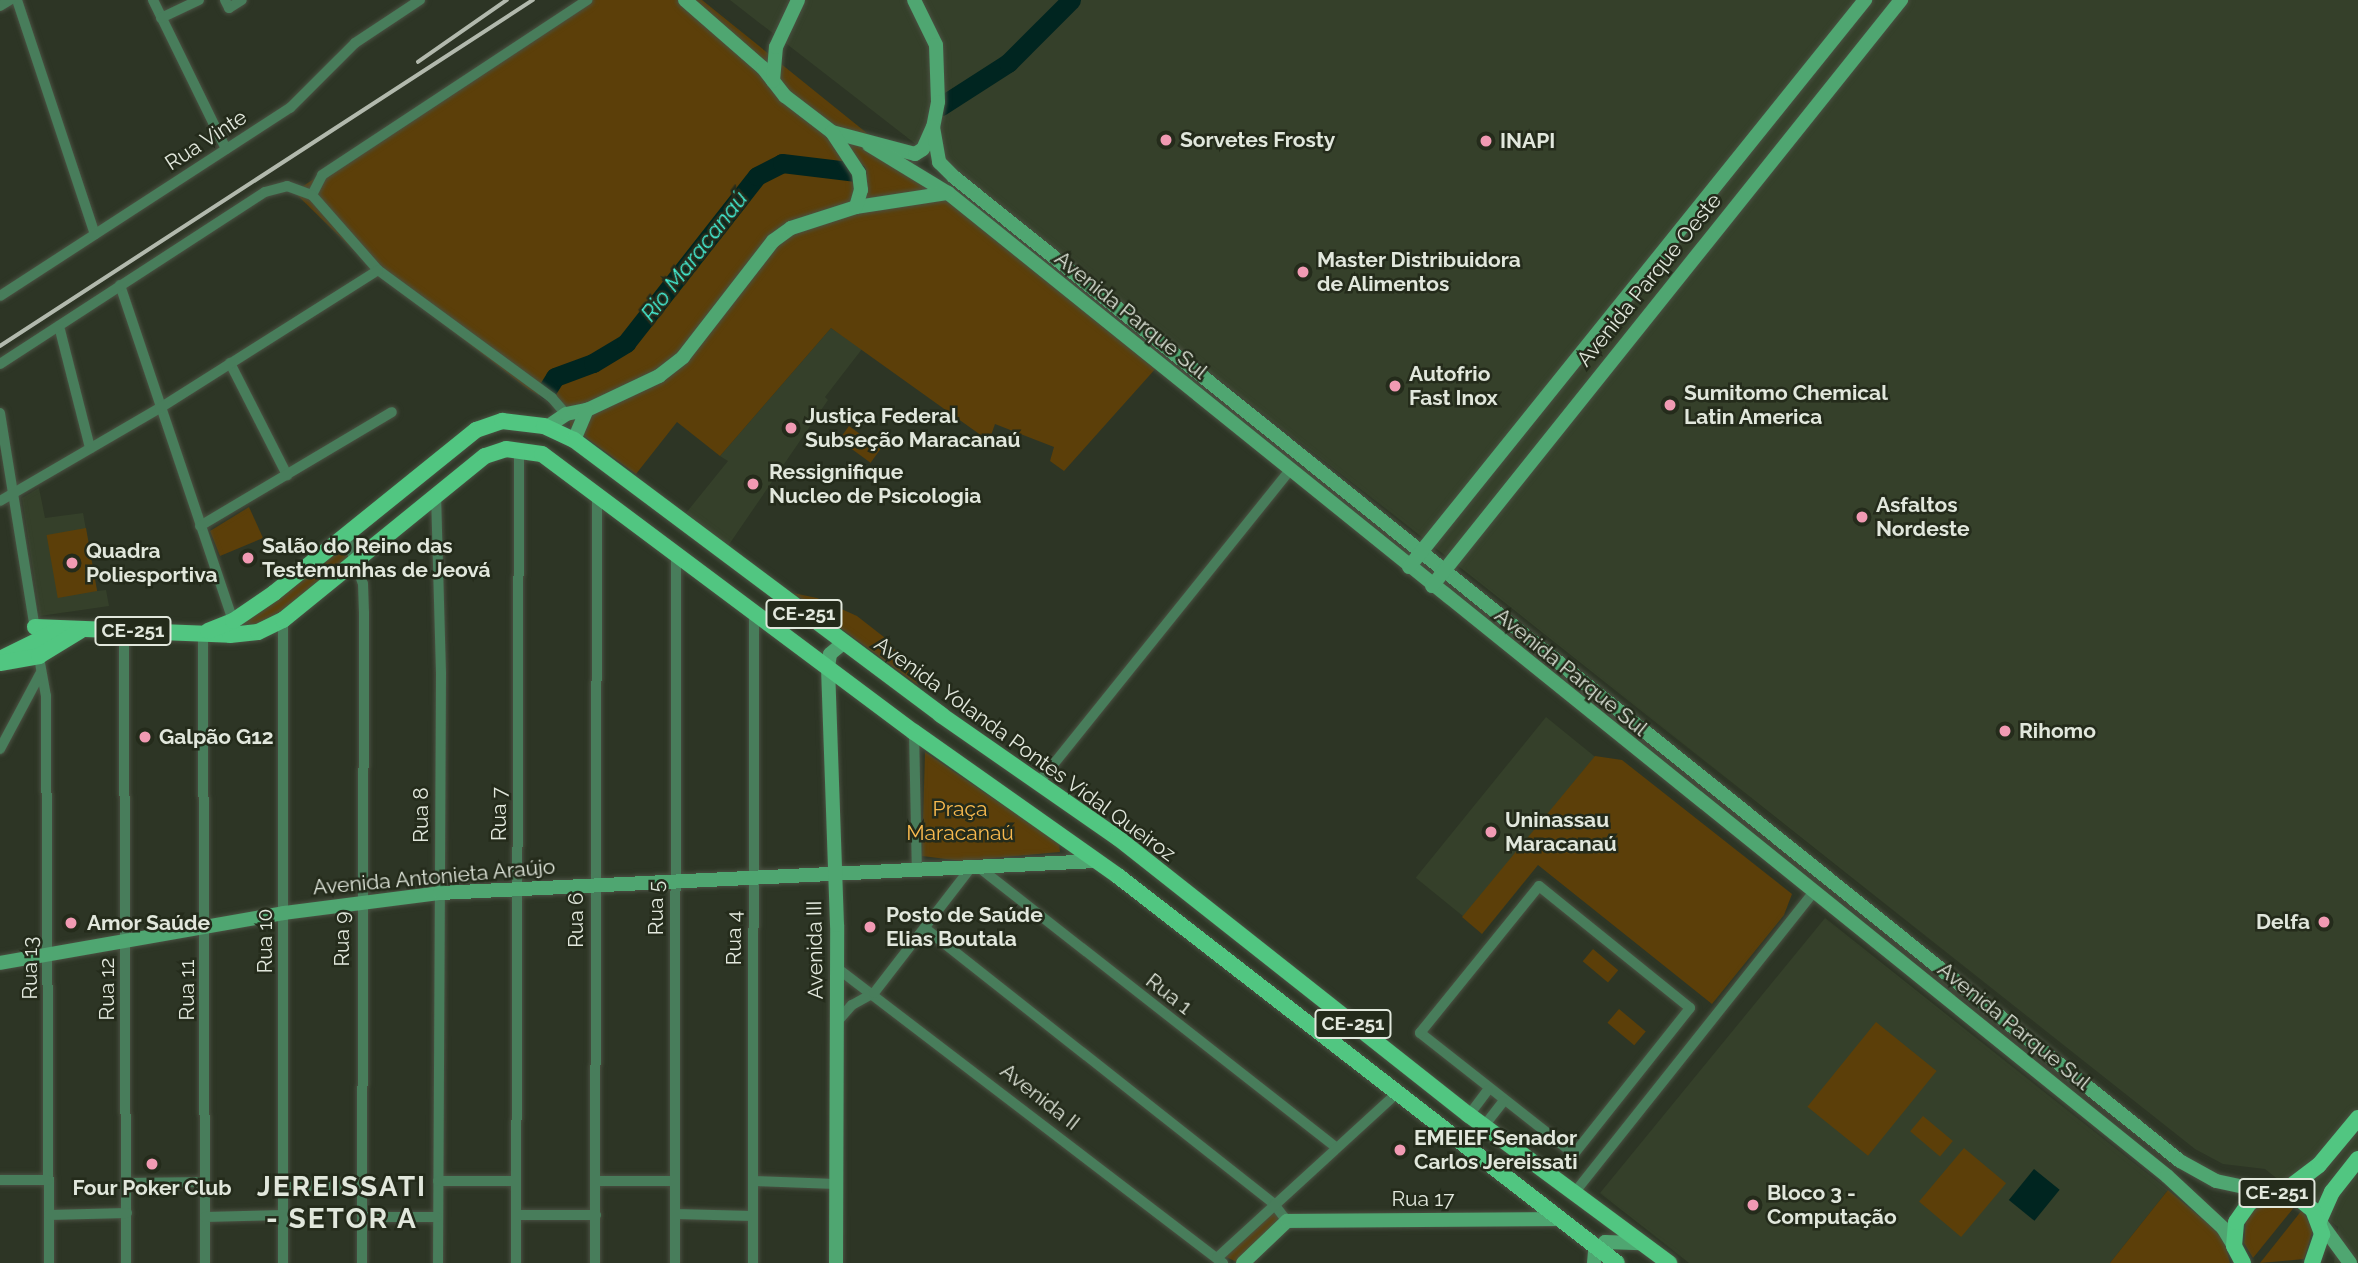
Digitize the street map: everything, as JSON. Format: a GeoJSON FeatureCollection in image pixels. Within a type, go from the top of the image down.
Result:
{"type":"FeatureCollection","features":[{"type":"Feature","properties":{"kind":"main road","name":"Avenida Yolanda Pontes Vidal Queiroz"},"geometry":{"type":"LineString","coordinates":[[203,632],[233,621],[321,556],[476,430],[514,421],[547,427],[574,440],[843,643],[1040,781],[1469,1115],[1667,1262]]}},
{"type":"Feature","properties":{"kind":"main road","name":"Avenida Yolanda Pontes Vidal Queiroz"},"geometry":{"type":"LineString","coordinates":[[37,641],[63,628],[240,635],[283,620],[485,456],[519,449],[554,460],[597,494]]}},
{"type":"Feature","properties":{"kind":"main road","name":"CE-251"},"geometry":{"type":"LineString","coordinates":[[597,494],[914,732],[1096,861],[1559,1219],[1596,1256],[1617,1263]]}},
{"type":"Feature","properties":{"kind":"main road"},"geometry":{"type":"LineString","coordinates":[[666,545],[666,528],[677,519]]}},
{"type":"Feature","properties":{"kind":"main road"},"geometry":{"type":"LineString","coordinates":[[321,556],[338,577]]}},
{"type":"Feature","properties":{"kind":"main road","name":"CE-251"},"geometry":{"type":"LineString","coordinates":[[0,661],[37,641],[93,629]]}},
{"type":"Feature","properties":{"kind":"main road"},"geometry":{"type":"LineString","coordinates":[[1215,952],[1233,930]]}},
{"type":"Feature","properties":{"kind":"main road"},"geometry":{"type":"LineString","coordinates":[[1243,973],[1260,952]]}},
{"type":"Feature","properties":{"kind":"main road"},"geometry":{"type":"LineString","coordinates":[[2277,1193],[2319,1165],[2358,1118]]}},
{"type":"Feature","properties":{"kind":"main road"},"geometry":{"type":"LineString","coordinates":[[2319,1221],[2332,1192],[2358,1159]]}},
{"type":"Feature","properties":{"kind":"main road","name":"CE-251"},"geometry":{"type":"LineString","coordinates":[[2238,1257],[2241,1211],[2277,1193],[2304,1202],[2319,1221],[2320,1248],[2312,1263]]}},
{"type":"Feature","properties":{"kind":"street"},"geometry":{"type":"LineString","coordinates":[[0,6],[10,0]]}},
{"type":"Feature","properties":{"kind":"street"},"geometry":{"type":"LineString","coordinates":[[16,0],[95,233]]}},
{"type":"Feature","properties":{"kind":"street"},"geometry":{"type":"LineString","coordinates":[[153,0],[226,149]]}},
{"type":"Feature","properties":{"kind":"street"},"geometry":{"type":"LineString","coordinates":[[160,18],[199,0]]}},
{"type":"Feature","properties":{"kind":"street"},"geometry":{"type":"LineString","coordinates":[[227,4],[242,0]]}},
{"type":"Feature","properties":{"kind":"street","name":"Rua Vinte"},"geometry":{"type":"LineString","coordinates":[[0,296],[290,108],[355,43],[420,0]]}},
{"type":"Feature","properties":{"kind":"street"},"geometry":{"type":"LineString","coordinates":[[312,195],[322,175],[587,0]]}},
{"type":"Feature","properties":{"kind":"street","name":"Avenida Parque Sul"},"geometry":{"type":"LineString","coordinates":[[685,0],[803,112],[832,132],[869,145],[915,154],[923,149],[933,127],[938,102],[936,45],[914,0]]}},
{"type":"Feature","properties":{"kind":"street"},"geometry":{"type":"LineString","coordinates":[[773,81],[776,47],[797,0]]}},
{"type":"Feature","properties":{"kind":"street","name":"Avenida Parque Oeste"},"geometry":{"type":"LineString","coordinates":[[1409,566],[1865,0]]}},
{"type":"Feature","properties":{"kind":"street","name":"Avenida Parque Oeste"},"geometry":{"type":"LineString","coordinates":[[1432,586],[1901,0]]}},
{"type":"Feature","properties":{"kind":"street","name":"Avenida Parque Sul"},"geometry":{"type":"LineString","coordinates":[[933,127],[939,162],[954,177],[1446,568],[2180,1161],[2216,1181],[2277,1193]]}},
{"type":"Feature","properties":{"kind":"street"},"geometry":{"type":"LineString","coordinates":[[832,132],[859,173],[861,190],[856,207]]}},
{"type":"Feature","properties":{"kind":"street","name":"Avenida Parque Sul"},"geometry":{"type":"LineString","coordinates":[[869,145],[948,194],[2167,1176],[2222,1228],[2238,1257]]}},
{"type":"Feature","properties":{"kind":"street"},"geometry":{"type":"LineString","coordinates":[[0,364],[265,192],[287,186],[312,195],[378,270],[552,398],[566,414]]}},
{"type":"Feature","properties":{"kind":"street"},"geometry":{"type":"LineString","coordinates":[[547,427],[566,414],[587,410],[659,376],[683,357],[772,241],[791,228],[856,207],[948,194]]}},
{"type":"Feature","properties":{"kind":"street"},"geometry":{"type":"LineString","coordinates":[[0,501],[160,408],[378,270]]}},
{"type":"Feature","properties":{"kind":"street"},"geometry":{"type":"LineString","coordinates":[[120,285],[233,621]]}},
{"type":"Feature","properties":{"kind":"street"},"geometry":{"type":"LineString","coordinates":[[59,326],[90,448]]}},
{"type":"Feature","properties":{"kind":"street"},"geometry":{"type":"LineString","coordinates":[[230,363],[287,475]]}},
{"type":"Feature","properties":{"kind":"street"},"geometry":{"type":"LineString","coordinates":[[574,440],[587,410]]}},
{"type":"Feature","properties":{"kind":"street"},"geometry":{"type":"LineString","coordinates":[[200,526],[392,411]]}},
{"type":"Feature","properties":{"kind":"street","name":"Rua 13"},"geometry":{"type":"LineString","coordinates":[[0,413],[15,493],[40,674],[46,696],[50,952],[49,1263]]}},
{"type":"Feature","properties":{"kind":"street","name":"Rua 7"},"geometry":{"type":"LineString","coordinates":[[516,1263],[519,449]]}},
{"type":"Feature","properties":{"kind":"street"},"geometry":{"type":"LineString","coordinates":[[1040,781],[1290,470]]}},
{"type":"Feature","properties":{"kind":"street","name":"Rua 8"},"geometry":{"type":"LineString","coordinates":[[436,494],[440,893],[438,1263]]}},
{"type":"Feature","properties":{"kind":"street","name":"Rua 6"},"geometry":{"type":"LineString","coordinates":[[595,1263],[597,494]]}},
{"type":"Feature","properties":{"kind":"street","name":"Rua 9"},"geometry":{"type":"LineString","coordinates":[[346,535],[355,559],[363,603],[362,1263]]}},
{"type":"Feature","properties":{"kind":"street","name":"Rua 5"},"geometry":{"type":"LineString","coordinates":[[666,545],[676,882],[673,1181],[675,1263]]}},
{"type":"Feature","properties":{"kind":"street","name":"Rua 4"},"geometry":{"type":"LineString","coordinates":[[753,1263],[754,613]]}},
{"type":"Feature","properties":{"kind":"street","name":"Rua 10"},"geometry":{"type":"LineString","coordinates":[[283,620],[283,1263]]}},
{"type":"Feature","properties":{"kind":"street","name":"Rua 12"},"geometry":{"type":"LineString","coordinates":[[124,631],[127,1263]]}},
{"type":"Feature","properties":{"kind":"street","name":"Rua 11"},"geometry":{"type":"LineString","coordinates":[[203,632],[205,1263]]}},
{"type":"Feature","properties":{"kind":"street"},"geometry":{"type":"LineString","coordinates":[[828,667],[830,654],[843,643]]}},
{"type":"Feature","properties":{"kind":"street","name":"Avenida III"},"geometry":{"type":"LineString","coordinates":[[828,667],[837,968],[836,1263]]}},
{"type":"Feature","properties":{"kind":"street"},"geometry":{"type":"LineString","coordinates":[[0,749],[40,674]]}},
{"type":"Feature","properties":{"kind":"street"},"geometry":{"type":"LineString","coordinates":[[914,732],[917,871]]}},
{"type":"Feature","properties":{"kind":"street","name":"Avenida Antonieta Araújo"},"geometry":{"type":"LineString","coordinates":[[0,963],[50,952],[284,913],[440,893],[834,876],[1096,861]]}},
{"type":"Feature","properties":{"kind":"street"},"geometry":{"type":"LineString","coordinates":[[837,1022],[852,1005],[874,993],[976,869]]}},
{"type":"Feature","properties":{"kind":"street","name":"Rua 1"},"geometry":{"type":"LineString","coordinates":[[976,869],[1335,1147]]}},
{"type":"Feature","properties":{"kind":"street"},"geometry":{"type":"LineString","coordinates":[[1545,887],[1690,1008],[1573,1154],[1488,1090],[1422,1037],[1421,1029],[1535,888],[1545,887]]}},
{"type":"Feature","properties":{"kind":"street"},"geometry":{"type":"LineString","coordinates":[[1575,1192],[1813,893]]}},
{"type":"Feature","properties":{"kind":"street"},"geometry":{"type":"LineString","coordinates":[[926,929],[1273,1204],[1287,1221],[1243,1263]]}},
{"type":"Feature","properties":{"kind":"street","name":"Avenida II"},"geometry":{"type":"LineString","coordinates":[[837,968],[874,993],[1220,1261],[1273,1204],[1397,1093]]}},
{"type":"Feature","properties":{"kind":"street"},"geometry":{"type":"LineString","coordinates":[[1469,1115],[1488,1090]]}},
{"type":"Feature","properties":{"kind":"street"},"geometry":{"type":"LineString","coordinates":[[1484,1126],[1503,1102]]}},
{"type":"Feature","properties":{"kind":"street"},"geometry":{"type":"LineString","coordinates":[[0,1180],[48,1180]]}},
{"type":"Feature","properties":{"kind":"street"},"geometry":{"type":"LineString","coordinates":[[438,1181],[516,1181]]}},
{"type":"Feature","properties":{"kind":"street"},"geometry":{"type":"LineString","coordinates":[[596,1181],[673,1181]]}},
{"type":"Feature","properties":{"kind":"street"},"geometry":{"type":"LineString","coordinates":[[754,1181],[836,1184]]}},
{"type":"Feature","properties":{"kind":"street"},"geometry":{"type":"LineString","coordinates":[[127,1183],[205,1182]]}},
{"type":"Feature","properties":{"kind":"street"},"geometry":{"type":"LineString","coordinates":[[284,1186],[362,1185]]}},
{"type":"Feature","properties":{"kind":"street"},"geometry":{"type":"LineString","coordinates":[[49,1215],[127,1213]]}},
{"type":"Feature","properties":{"kind":"street"},"geometry":{"type":"LineString","coordinates":[[675,1214],[753,1216]]}},
{"type":"Feature","properties":{"kind":"street"},"geometry":{"type":"LineString","coordinates":[[205,1217],[283,1215]]}},
{"type":"Feature","properties":{"kind":"street"},"geometry":{"type":"LineString","coordinates":[[516,1215],[596,1215]]}},
{"type":"Feature","properties":{"kind":"street"},"geometry":{"type":"LineString","coordinates":[[362,1217],[438,1217]]}},
{"type":"Feature","properties":{"kind":"street","name":"Rua 17"},"geometry":{"type":"LineString","coordinates":[[1287,1221],[1559,1219]]}},
{"type":"Feature","properties":{"kind":"street","name":"CE-251"},"geometry":{"type":"LineString","coordinates":[[2319,1221],[2350,1263]]}},
{"type":"Feature","properties":{"kind":"street"},"geometry":{"type":"LineString","coordinates":[[1596,1256],[1605,1242],[1623,1239],[1645,1245]]}},
{"type":"Feature","properties":{"kind":"shaded area"},"geometry":{"type":"Polygon","coordinates":[[[730,0],[2358,0],[2358,1263],[2334,1263],[2338,1227],[2265,1169],[2223,1164],[2195,1149],[1390,512],[730,0]]]}},
{"type":"Feature","properties":{"kind":"shaded area"},"geometry":{"type":"Polygon","coordinates":[[[831,328],[862,349],[825,397],[828,400],[728,546],[686,513],[728,461],[720,456],[831,328]]]}},
{"type":"Feature","properties":{"kind":"shaded area"},"geometry":{"type":"Polygon","coordinates":[[[39,488],[45,518],[83,513],[97,591],[106,590],[109,606],[40,616],[22,498],[39,488]]]}},
{"type":"Feature","properties":{"kind":"shaded area","name":"Uninassau Maracanaú"},"geometry":{"type":"Polygon","coordinates":[[[1546,717],[1595,757],[1465,918],[1416,878],[1546,717]]]}},
{"type":"Feature","properties":{"kind":"shaded area"},"geometry":{"type":"Polygon","coordinates":[[[1825,918],[2168,1190],[2110,1263],[1689,1263],[1600,1193],[1825,918]]]}},
{"type":"Feature","properties":{"kind":"green space"},"geometry":{"type":"Polygon","coordinates":[[[588,0],[702,0],[1157,367],[1064,471],[1050,461],[1054,447],[995,424],[989,441],[831,328],[720,456],[677,422],[636,474],[570,426],[570,413],[528,389],[377,273],[294,192],[588,0]]]}},
{"type":"Feature","properties":{"kind":"green space"},"geometry":{"type":"Polygon","coordinates":[[[849,426],[881,449],[871,463],[839,440],[849,426]]]}},
{"type":"Feature","properties":{"kind":"green space"},"geometry":{"type":"Polygon","coordinates":[[[249,507],[263,538],[220,556],[210,531],[249,507]]]}},
{"type":"Feature","properties":{"kind":"green space","name":"Quadra Poliesportiva"},"geometry":{"type":"Polygon","coordinates":[[[86,528],[97,591],[58,598],[47,535],[86,528]]]}},
{"type":"Feature","properties":{"kind":"green space"},"geometry":{"type":"Polygon","coordinates":[[[347,540],[362,561],[257,635],[233,623],[347,540]]]}},
{"type":"Feature","properties":{"kind":"green space"},"geometry":{"type":"Polygon","coordinates":[[[793,593],[817,598],[857,616],[889,641],[919,686],[793,593]]]}},
{"type":"Feature","properties":{"kind":"green space","name":"Praça Maracanaú"},"geometry":{"type":"Polygon","coordinates":[[[925,752],[1059,843],[1060,852],[962,861],[922,856],[925,752]]]}},
{"type":"Feature","properties":{"kind":"green space"},"geometry":{"type":"Polygon","coordinates":[[[1595,756],[1622,760],[1792,894],[1784,915],[1712,1004],[1538,865],[1482,934],[1462,917],[1595,756]]]}},
{"type":"Feature","properties":{"kind":"green space"},"geometry":{"type":"Polygon","coordinates":[[[1593,949],[1618,970],[1608,982],[1583,961],[1593,949]]]}},
{"type":"Feature","properties":{"kind":"green space"},"geometry":{"type":"Polygon","coordinates":[[[1619,1009],[1646,1031],[1634,1045],[1607,1023],[1619,1009]]]}},
{"type":"Feature","properties":{"kind":"green space"},"geometry":{"type":"Polygon","coordinates":[[[1876,1022],[1937,1071],[1868,1156],[1807,1107],[1876,1022]]]}},
{"type":"Feature","properties":{"kind":"green space"},"geometry":{"type":"Polygon","coordinates":[[[1923,1116],[1953,1141],[1940,1156],[1910,1131],[1923,1116]]]}},
{"type":"Feature","properties":{"kind":"green space"},"geometry":{"type":"Polygon","coordinates":[[[1964,1148],[2006,1183],[1961,1237],[1919,1202],[1964,1148]]]}},
{"type":"Feature","properties":{"kind":"green space"},"geometry":{"type":"Polygon","coordinates":[[[2168,1190],[2223,1236],[2230,1263],[2110,1263],[2168,1190]]]}},
{"type":"Feature","properties":{"kind":"green space"},"geometry":{"type":"Polygon","coordinates":[[[2284,1199],[2296,1205],[2253,1258],[2244,1243],[2246,1219],[2260,1203],[2284,1199]]]}},
{"type":"Feature","properties":{"kind":"green space"},"geometry":{"type":"Polygon","coordinates":[[[2302,1210],[2313,1229],[2304,1259],[2260,1263],[2302,1210]]]}},
{"type":"Feature","properties":{"kind":"green space"},"geometry":{"type":"Polygon","coordinates":[[[1274,1212],[1281,1221],[1239,1263],[1224,1256],[1274,1212]]]}},
{"type":"Feature","properties":{"kind":"water"},"geometry":{"type":"Polygon","coordinates":[[[2034,1169],[2060,1190],[2034,1221],[2009,1200],[2034,1169]]]}},
{"type":"Feature","properties":{"kind":"waterway","name":"Rio Maracanaú"},"geometry":{"type":"LineString","coordinates":[[941,106],[1008,63],[1071,0]]}},
{"type":"Feature","properties":{"kind":"waterway","name":"Rio Maracanaú"},"geometry":{"type":"LineString","coordinates":[[547,390],[555,377],[593,363],[626,343],[757,176],[782,163],[856,172]]}},
{"type":"Feature","properties":{"kind":"railway"},"geometry":{"type":"LineString","coordinates":[[418,62],[507,0]]}},
{"type":"Feature","properties":{"kind":"railway"},"geometry":{"type":"LineString","coordinates":[[0,346],[533,0]]}},
{"type":"Feature","properties":{"kind":"place","name":"Sorvetes Frosty"},"geometry":{"type":"Point","coordinates":[1166,140]}},
{"type":"Feature","properties":{"kind":"place","name":"INAPI"},"geometry":{"type":"Point","coordinates":[1486,141]}},
{"type":"Feature","properties":{"kind":"place","name":"Master Distribuidora de Alimentos"},"geometry":{"type":"Point","coordinates":[1303,272]}},
{"type":"Feature","properties":{"kind":"place","name":"Autofrio Fast Inox"},"geometry":{"type":"Point","coordinates":[1395,386]}},
{"type":"Feature","properties":{"kind":"place","name":"Sumitomo Chemical Latin America"},"geometry":{"type":"Point","coordinates":[1670,405]}},
{"type":"Feature","properties":{"kind":"place","name":"Justiça Federal Subseção Maracanaú"},"geometry":{"type":"Point","coordinates":[791,428]}},
{"type":"Feature","properties":{"kind":"place","name":"Ressignifique Nucleo de Psicologia"},"geometry":{"type":"Point","coordinates":[753,484]}},
{"type":"Feature","properties":{"kind":"place","name":"Asfaltos Nordeste"},"geometry":{"type":"Point","coordinates":[1862,517]}},
{"type":"Feature","properties":{"kind":"place","name":"Salão do Reino das Testemunhas de Jeová"},"geometry":{"type":"Point","coordinates":[248,558]}},
{"type":"Feature","properties":{"kind":"place","name":"Quadra Poliesportiva"},"geometry":{"type":"Point","coordinates":[72,563]}},
{"type":"Feature","properties":{"kind":"place","name":"Rihomo"},"geometry":{"type":"Point","coordinates":[2005,731]}},
{"type":"Feature","properties":{"kind":"place","name":"Galpão G12"},"geometry":{"type":"Point","coordinates":[145,737]}},
{"type":"Feature","properties":{"kind":"place","name":"Uninassau Maracanaú"},"geometry":{"type":"Point","coordinates":[1491,832]}},
{"type":"Feature","properties":{"kind":"place","name":"Delfa"},"geometry":{"type":"Point","coordinates":[2324,922]}},
{"type":"Feature","properties":{"kind":"place","name":"Amor Saúde"},"geometry":{"type":"Point","coordinates":[71,923]}},
{"type":"Feature","properties":{"kind":"place","name":"Posto de Saúde Elias Boutala"},"geometry":{"type":"Point","coordinates":[870,927]}},
{"type":"Feature","properties":{"kind":"place","name":"EMEIEF Senador Carlos Jereissati"},"geometry":{"type":"Point","coordinates":[1400,1150]}},
{"type":"Feature","properties":{"kind":"place","name":"Four Poker Club"},"geometry":{"type":"Point","coordinates":[152,1164]}},
{"type":"Feature","properties":{"kind":"place","name":"Bloco 3 - Computação"},"geometry":{"type":"Point","coordinates":[1753,1205]}},
{"type":"Feature","properties":{"kind":"district","name":"JEREISSATI - SETOR A"},"geometry":{"type":"Point","coordinates":[342,1203]}}]}
